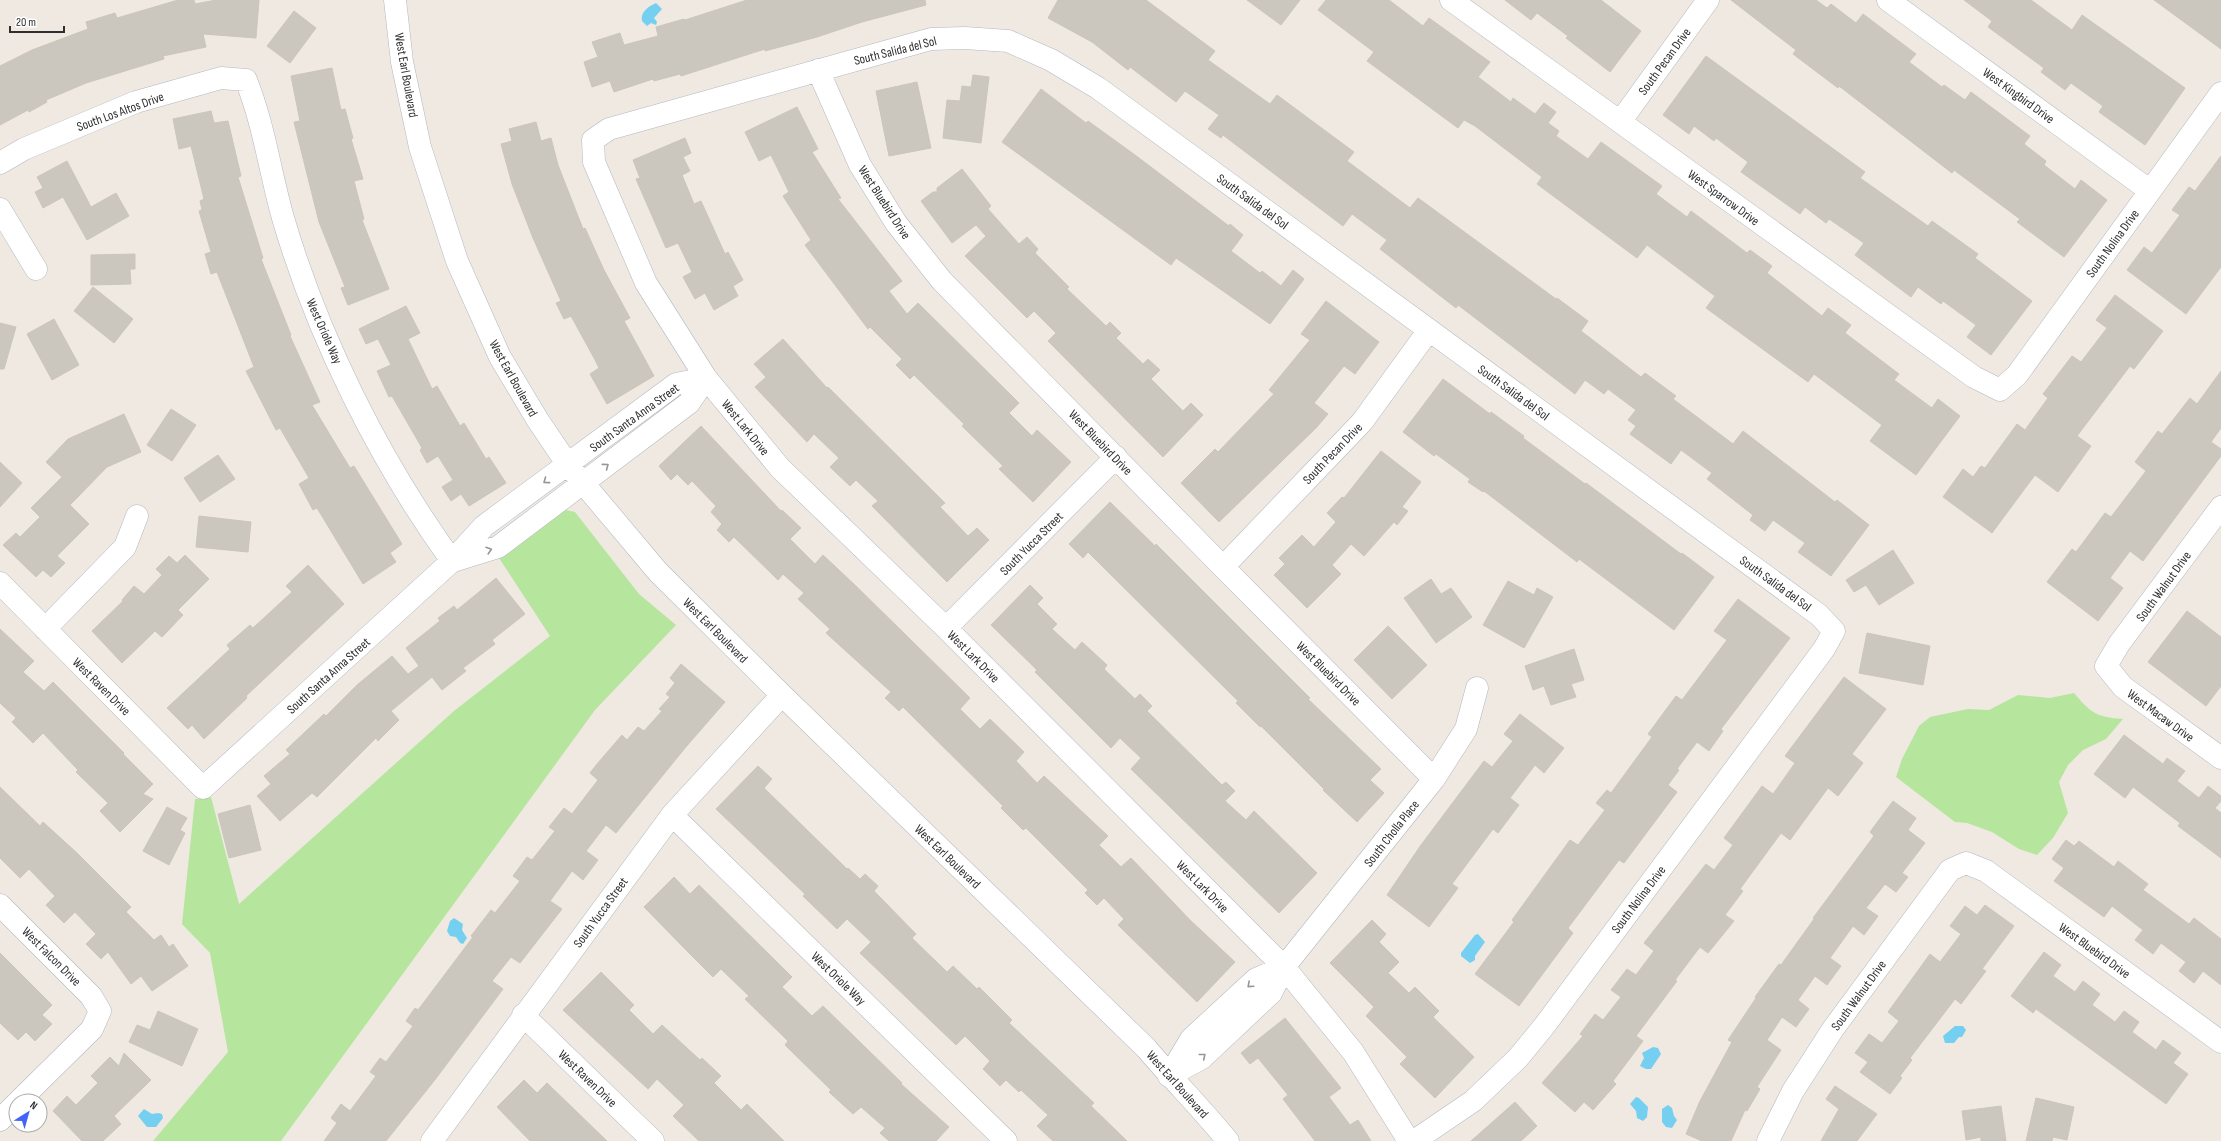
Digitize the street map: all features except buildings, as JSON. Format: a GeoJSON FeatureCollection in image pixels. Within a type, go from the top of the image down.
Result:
{"type":"FeatureCollection","features":[{"type":"Feature","properties":{"kind":"street","name":"West Earl Boulevard"},"geometry":{"type":"LineString","coordinates":[[395,0],[402,62],[420,147],[457,261],[500,357],[537,419],[568,465],[658,572],[782,695],[1146,1048],[1170,1076],[1196,1102],[1228,1141]]}},
{"type":"Feature","properties":{"kind":"street","name":"West Sparrow Drive"},"geometry":{"type":"LineString","coordinates":[[1451,0],[1974,377],[2000,390]]}},
{"type":"Feature","properties":{"kind":"street","name":"South Pecan Drive"},"geometry":{"type":"LineString","coordinates":[[1620,122],[1708,0]]}},
{"type":"Feature","properties":{"kind":"street","name":"West Kingbird Drive"},"geometry":{"type":"LineString","coordinates":[[1888,0],[2149,190]]}},
{"type":"Feature","properties":{"kind":"street","name":"South Salida del Sol"},"geometry":{"type":"LineString","coordinates":[[593,140],[609,129],[931,40],[965,38],[1008,41],[1051,60],[1098,88],[1819,614],[1834,631]]}},
{"type":"Feature","properties":{"kind":"street","name":"West Bluebird Drive"},"geometry":{"type":"LineString","coordinates":[[818,70],[860,165],[896,223],[942,281],[1223,567],[1434,778]]}},
{"type":"Feature","properties":{"kind":"street","name":"South Los Altos Drive"},"geometry":{"type":"LineString","coordinates":[[0,163],[24,149],[136,102],[221,78],[246,80]]}},
{"type":"Feature","properties":{"kind":"street","name":"West Oriole Way"},"geometry":{"type":"LineString","coordinates":[[246,80],[257,108],[283,217],[309,297],[366,424],[431,532],[452,561]]}},
{"type":"Feature","properties":{"kind":"street","name":"South Nolina Drive"},"geometry":{"type":"LineString","coordinates":[[2000,390],[2017,375],[2149,190],[2221,93]]}},
{"type":"Feature","properties":{"kind":"street","name":"West Lark Drive"},"geometry":{"type":"LineString","coordinates":[[593,140],[594,162],[646,283],[706,378],[780,468],[946,628],[1284,967],[1353,1052],[1409,1141]]}},
{"type":"Feature","properties":{"kind":"street"},"geometry":{"type":"LineString","coordinates":[[0,209],[36,268]]}},
{"type":"Feature","properties":{"kind":"street","name":"South Pecan Drive"},"geometry":{"type":"LineString","coordinates":[[1223,567],[1362,422],[1429,330]]}},
{"type":"Feature","properties":{"kind":"street","name":"South Santa Anna Street"},"geometry":{"type":"LineString","coordinates":[[203,788],[452,561],[484,526],[676,384],[706,378]]}},
{"type":"Feature","properties":{"kind":"street","name":"South Santa Anna Street"},"geometry":{"type":"LineString","coordinates":[[452,561],[498,547],[689,403],[706,378]]}},
{"type":"Feature","properties":{"kind":"street","name":"South Yucca Street"},"geometry":{"type":"LineString","coordinates":[[946,628],[1116,457]]}},
{"type":"Feature","properties":{"kind":"street","name":"South Walnut Drive"},"geometry":{"type":"LineString","coordinates":[[2106,666],[2119,644],[2221,507]]}},
{"type":"Feature","properties":{"kind":"street"},"geometry":{"type":"LineString","coordinates":[[46,629],[125,547],[137,516]]}},
{"type":"Feature","properties":{"kind":"street","name":"West Raven Drive"},"geometry":{"type":"LineString","coordinates":[[0,583],[203,788]]}},
{"type":"Feature","properties":{"kind":"street","name":"South Nolina Drive"},"geometry":{"type":"LineString","coordinates":[[1414,1141],[1474,1101],[1526,1047],[1824,650],[1834,631]]}},
{"type":"Feature","properties":{"kind":"street","name":"West Macaw Drive"},"geometry":{"type":"LineString","coordinates":[[2106,666],[2123,687],[2221,758]]}},
{"type":"Feature","properties":{"kind":"street","name":"South Cholla Place"},"geometry":{"type":"LineString","coordinates":[[1170,1076],[1191,1039],[1256,979],[1284,967],[1434,778],[1466,729],[1477,688]]}},
{"type":"Feature","properties":{"kind":"street","name":"South Yucca Street"},"geometry":{"type":"LineString","coordinates":[[432,1141],[523,1015],[672,815],[782,695]]}},
{"type":"Feature","properties":{"kind":"street","name":"West Oriole Way"},"geometry":{"type":"LineString","coordinates":[[672,815],[1006,1141]]}},
{"type":"Feature","properties":{"kind":"street","name":"West Bluebird Drive"},"geometry":{"type":"LineString","coordinates":[[1966,862],[1986,871],[2221,1042]]}},
{"type":"Feature","properties":{"kind":"street","name":"South Walnut Drive"},"geometry":{"type":"LineString","coordinates":[[1768,1141],[1793,1091],[1833,1029],[1950,870],[1966,862]]}},
{"type":"Feature","properties":{"kind":"street","name":"West Falcon Drive"},"geometry":{"type":"LineString","coordinates":[[0,904],[91,996],[100,1011],[92,1029],[27,1093]]}},
{"type":"Feature","properties":{"kind":"street","name":"West Raven Drive"},"geometry":{"type":"LineString","coordinates":[[523,1015],[653,1141]]}},
{"type":"Feature","properties":{"kind":"street"},"geometry":{"type":"LineString","coordinates":[[0,1120],[8,1112]]}},
{"type":"Feature","properties":{"kind":"green space"},"geometry":{"type":"Polygon","coordinates":[[[561,509],[575,512],[639,594],[676,625],[595,710],[281,1141],[153,1141],[228,1052],[210,953],[182,924],[195,799],[211,797],[239,904],[454,711],[550,636],[497,555],[561,509]]]}},
{"type":"Feature","properties":{"kind":"green space"},"geometry":{"type":"Polygon","coordinates":[[[2074,693],[2095,713],[2106,717],[2123,719],[2106,739],[2083,750],[2068,765],[2059,782],[2068,813],[2053,838],[2037,855],[2019,849],[1992,832],[1967,823],[1955,822],[1896,777],[1902,759],[1919,726],[1930,717],[1968,709],[1989,710],[2018,695],[2050,698],[2074,693]]]}},
{"type":"Feature","properties":{"kind":"water"},"geometry":{"type":"Polygon","coordinates":[[[656,3],[662,9],[654,18],[657,22],[656,25],[651,23],[647,26],[642,21],[642,15],[648,8],[656,3]]]}},
{"type":"Feature","properties":{"kind":"water"},"geometry":{"type":"Polygon","coordinates":[[[454,918],[463,924],[462,930],[467,938],[463,944],[460,943],[456,937],[450,936],[447,931],[450,921],[454,918]]]}},
{"type":"Feature","properties":{"kind":"water"},"geometry":{"type":"Polygon","coordinates":[[[1478,934],[1485,942],[1475,956],[1475,960],[1470,963],[1461,956],[1461,953],[1475,935],[1478,934]]]}},
{"type":"Feature","properties":{"kind":"water"},"geometry":{"type":"Polygon","coordinates":[[[1955,1026],[1963,1026],[1966,1030],[1962,1037],[1959,1037],[1954,1043],[1945,1043],[1943,1036],[1955,1026]]]}},
{"type":"Feature","properties":{"kind":"water"},"geometry":{"type":"Polygon","coordinates":[[[1653,1047],[1658,1048],[1661,1054],[1651,1069],[1646,1069],[1640,1066],[1644,1058],[1642,1053],[1653,1047]]]}},
{"type":"Feature","properties":{"kind":"water"},"geometry":{"type":"Polygon","coordinates":[[[1636,1097],[1648,1107],[1647,1117],[1643,1121],[1637,1118],[1636,1111],[1630,1104],[1636,1097]]]}},
{"type":"Feature","properties":{"kind":"water"},"geometry":{"type":"Polygon","coordinates":[[[1668,1105],[1672,1108],[1674,1116],[1677,1120],[1672,1128],[1666,1127],[1662,1122],[1662,1109],[1668,1105]]]}},
{"type":"Feature","properties":{"kind":"water"},"geometry":{"type":"Polygon","coordinates":[[[144,1109],[152,1114],[162,1114],[163,1118],[156,1127],[147,1127],[138,1116],[144,1109]]]}}]}
